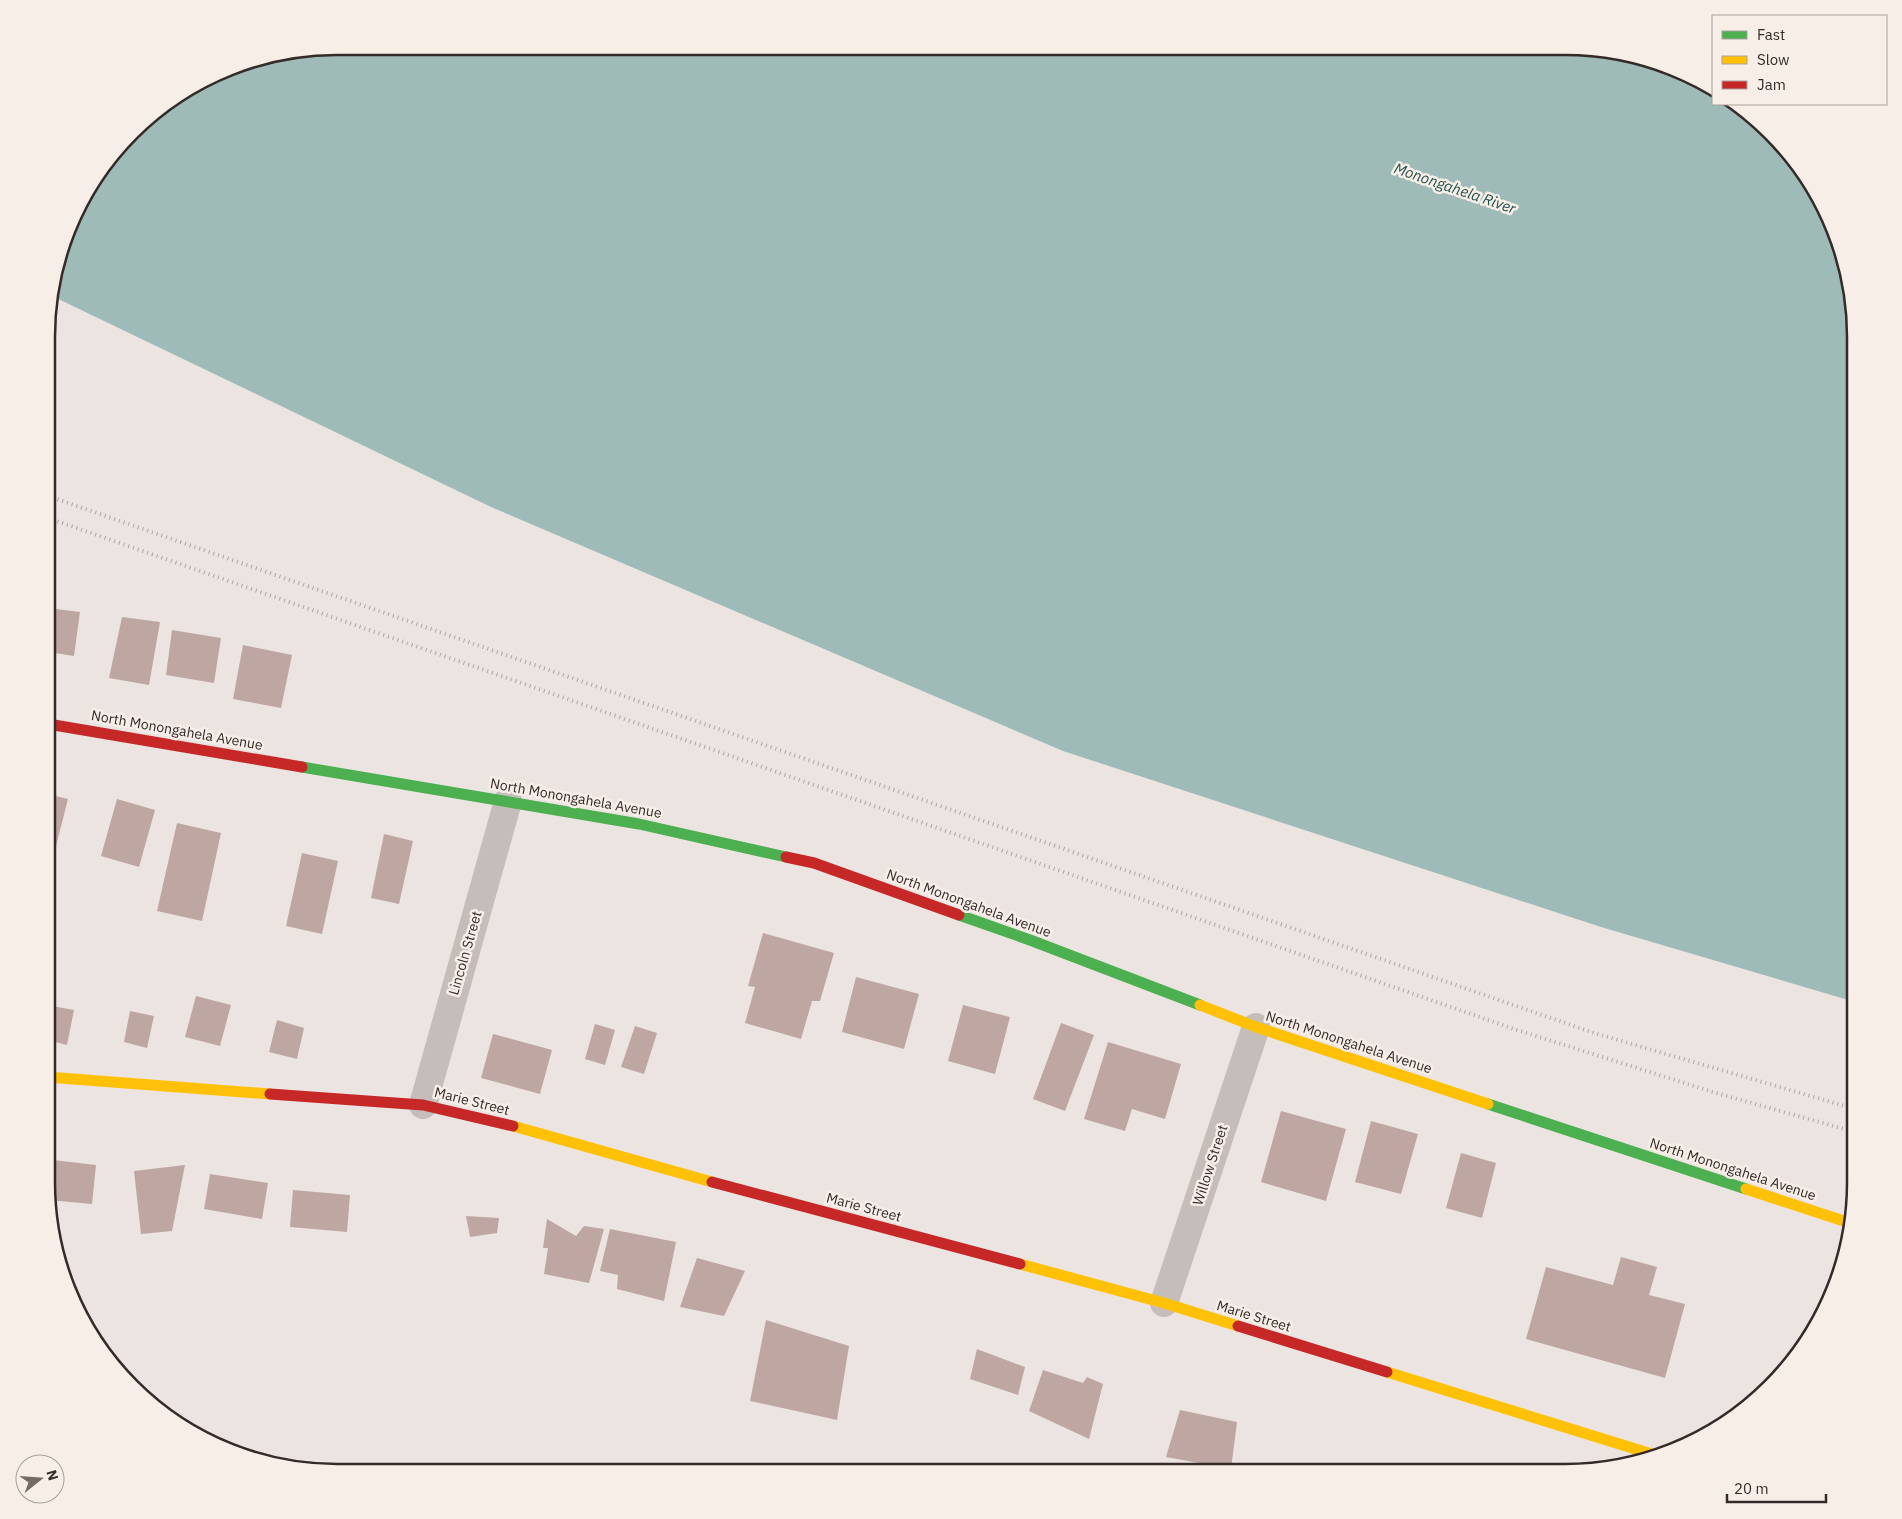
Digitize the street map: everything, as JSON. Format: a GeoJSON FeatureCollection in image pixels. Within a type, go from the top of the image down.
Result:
{"type":"FeatureCollection","features":[{"type":"Feature","properties":{"kind":"main road","name":"North Monongahela Avenue"},"geometry":{"type":"LineString","coordinates":[[55,725],[639,824],[814,863],[1030,940],[1256,1027],[1845,1221]]}},
{"type":"Feature","properties":{"kind":"main road","name":"Marie Street"},"geometry":{"type":"LineString","coordinates":[[55,1078],[422,1105],[534,1132],[630,1160],[1164,1304],[1645,1452]]}},
{"type":"Feature","properties":{"kind":"street","name":"Lincoln Street"},"geometry":{"type":"LineString","coordinates":[[422,1105],[508,801]]}},
{"type":"Feature","properties":{"kind":"street","name":"Willow Street"},"geometry":{"type":"LineString","coordinates":[[1164,1304],[1256,1027]]}},
{"type":"Feature","properties":{"kind":"water","name":"Monongahela River"},"geometry":{"type":"Polygon","coordinates":[[[337,55],[1565,55],[1620,60],[1673,76],[1712,96],[1712,105],[1726,105],[1737,113],[1789,165],[1800,180],[1826,229],[1842,282],[1847,337],[1847,1000],[1601,927],[1063,751],[491,507],[57,298],[70,246],[84,212],[113,165],[151,125],[180,102],[229,76],[282,60],[337,55]]]}},
{"type":"Feature","properties":{"kind":"building"},"geometry":{"type":"Polygon","coordinates":[[[55,609],[80,612],[74,656],[55,653],[55,609]]]}},
{"type":"Feature","properties":{"kind":"building"},"geometry":{"type":"Polygon","coordinates":[[[122,617],[160,622],[149,685],[109,678],[122,617]]]}},
{"type":"Feature","properties":{"kind":"building"},"geometry":{"type":"Polygon","coordinates":[[[172,630],[221,638],[214,683],[166,675],[172,630]]]}},
{"type":"Feature","properties":{"kind":"building"},"geometry":{"type":"Polygon","coordinates":[[[243,645],[292,655],[281,708],[233,699],[243,645]]]}},
{"type":"Feature","properties":{"kind":"building"},"geometry":{"type":"Polygon","coordinates":[[[55,796],[68,799],[55,850],[55,796]]]}},
{"type":"Feature","properties":{"kind":"building"},"geometry":{"type":"Polygon","coordinates":[[[117,799],[155,810],[139,867],[101,856],[117,799]]]}},
{"type":"Feature","properties":{"kind":"building"},"geometry":{"type":"Polygon","coordinates":[[[177,823],[221,833],[202,921],[157,911],[177,823]]]}},
{"type":"Feature","properties":{"kind":"building"},"geometry":{"type":"Polygon","coordinates":[[[384,834],[413,841],[399,904],[371,898],[384,834]]]}},
{"type":"Feature","properties":{"kind":"building"},"geometry":{"type":"Polygon","coordinates":[[[302,853],[338,861],[322,934],[286,926],[302,853]]]}},
{"type":"Feature","properties":{"kind":"building"},"geometry":{"type":"Polygon","coordinates":[[[763,933],[834,953],[820,1001],[812,1001],[801,1039],[745,1023],[755,987],[748,986],[763,933]]]}},
{"type":"Feature","properties":{"kind":"building"},"geometry":{"type":"Polygon","coordinates":[[[856,977],[919,994],[904,1049],[842,1032],[856,977]]]}},
{"type":"Feature","properties":{"kind":"building"},"geometry":{"type":"Polygon","coordinates":[[[196,996],[231,1005],[220,1046],[185,1037],[196,996]]]}},
{"type":"Feature","properties":{"kind":"building"},"geometry":{"type":"Polygon","coordinates":[[[963,1005],[1010,1017],[995,1074],[948,1061],[963,1005]]]}},
{"type":"Feature","properties":{"kind":"building"},"geometry":{"type":"Polygon","coordinates":[[[55,1006],[74,1010],[67,1045],[55,1042],[55,1006]]]}},
{"type":"Feature","properties":{"kind":"building"},"geometry":{"type":"Polygon","coordinates":[[[130,1011],[154,1016],[147,1048],[124,1042],[130,1011]]]}},
{"type":"Feature","properties":{"kind":"building"},"geometry":{"type":"Polygon","coordinates":[[[277,1020],[304,1028],[297,1059],[269,1052],[277,1020]]]}},
{"type":"Feature","properties":{"kind":"building"},"geometry":{"type":"Polygon","coordinates":[[[1061,1023],[1094,1035],[1065,1111],[1033,1099],[1061,1023]]]}},
{"type":"Feature","properties":{"kind":"building"},"geometry":{"type":"Polygon","coordinates":[[[595,1024],[615,1030],[605,1065],[585,1059],[595,1024]]]}},
{"type":"Feature","properties":{"kind":"building"},"geometry":{"type":"Polygon","coordinates":[[[635,1026],[657,1033],[644,1074],[621,1067],[635,1026]]]}},
{"type":"Feature","properties":{"kind":"building"},"geometry":{"type":"Polygon","coordinates":[[[493,1034],[552,1050],[540,1094],[481,1078],[493,1034]]]}},
{"type":"Feature","properties":{"kind":"building"},"geometry":{"type":"Polygon","coordinates":[[[1108,1042],[1181,1064],[1165,1119],[1132,1109],[1125,1131],[1084,1119],[1108,1042]]]}},
{"type":"Feature","properties":{"kind":"building"},"geometry":{"type":"Polygon","coordinates":[[[1281,1111],[1346,1129],[1326,1201],[1261,1182],[1281,1111]]]}},
{"type":"Feature","properties":{"kind":"building"},"geometry":{"type":"Polygon","coordinates":[[[1371,1121],[1418,1134],[1401,1194],[1355,1182],[1371,1121]]]}},
{"type":"Feature","properties":{"kind":"building"},"geometry":{"type":"Polygon","coordinates":[[[1461,1153],[1496,1163],[1482,1218],[1446,1208],[1461,1153]]]}},
{"type":"Feature","properties":{"kind":"building"},"geometry":{"type":"Polygon","coordinates":[[[55,1160],[96,1165],[92,1204],[56,1201],[55,1160]]]}},
{"type":"Feature","properties":{"kind":"building"},"geometry":{"type":"Polygon","coordinates":[[[185,1165],[172,1231],[141,1234],[134,1171],[185,1165]]]}},
{"type":"Feature","properties":{"kind":"building"},"geometry":{"type":"Polygon","coordinates":[[[210,1174],[268,1183],[262,1219],[204,1209],[210,1174]]]}},
{"type":"Feature","properties":{"kind":"building"},"geometry":{"type":"Polygon","coordinates":[[[293,1190],[350,1195],[347,1232],[290,1227],[293,1190]]]}},
{"type":"Feature","properties":{"kind":"building"},"geometry":{"type":"Polygon","coordinates":[[[466,1216],[499,1218],[497,1233],[470,1237],[466,1216]]]}},
{"type":"Feature","properties":{"kind":"building"},"geometry":{"type":"Polygon","coordinates":[[[547,1219],[576,1236],[584,1226],[604,1229],[589,1283],[544,1274],[548,1248],[543,1248],[547,1219]]]}},
{"type":"Feature","properties":{"kind":"building"},"geometry":{"type":"Polygon","coordinates":[[[610,1229],[676,1242],[664,1301],[617,1289],[618,1275],[600,1271],[610,1229]]]}},
{"type":"Feature","properties":{"kind":"building"},"geometry":{"type":"Polygon","coordinates":[[[1621,1257],[1657,1267],[1649,1295],[1685,1304],[1665,1378],[1526,1339],[1546,1267],[1613,1285],[1621,1257]]]}},
{"type":"Feature","properties":{"kind":"building"},"geometry":{"type":"Polygon","coordinates":[[[697,1258],[745,1271],[724,1316],[680,1307],[697,1258]]]}},
{"type":"Feature","properties":{"kind":"building"},"geometry":{"type":"Polygon","coordinates":[[[766,1320],[849,1346],[837,1420],[750,1401],[766,1320]]]}},
{"type":"Feature","properties":{"kind":"building"},"geometry":{"type":"Polygon","coordinates":[[[977,1349],[1025,1367],[1018,1395],[970,1379],[977,1349]]]}},
{"type":"Feature","properties":{"kind":"building"},"geometry":{"type":"Polygon","coordinates":[[[1043,1370],[1083,1383],[1087,1377],[1103,1384],[1089,1439],[1029,1411],[1043,1370]]]}},
{"type":"Feature","properties":{"kind":"building"},"geometry":{"type":"Polygon","coordinates":[[[1180,1410],[1237,1422],[1232,1464],[1204,1464],[1166,1457],[1180,1410]]]}},
{"type":"Feature","properties":{"kind":"railway"},"geometry":{"type":"LineString","coordinates":[[55,498],[1594,1033],[1847,1107]]}},
{"type":"Feature","properties":{"kind":"railway"},"geometry":{"type":"LineString","coordinates":[[55,520],[1514,1029],[1716,1093],[1847,1130]]}},
{"type":"Feature","properties":{"kind":"traffic: fast"},"geometry":{"type":"LineString","coordinates":[[302,767],[639,824],[786,857]]}},
{"type":"Feature","properties":{"kind":"traffic: fast"},"geometry":{"type":"LineString","coordinates":[[959,915],[1200,1005]]}},
{"type":"Feature","properties":{"kind":"traffic: fast"},"geometry":{"type":"LineString","coordinates":[[1488,1104],[1746,1189]]}},
{"type":"Feature","properties":{"kind":"traffic: slow"},"geometry":{"type":"LineString","coordinates":[[1200,1005],[1256,1027],[1488,1104]]}},
{"type":"Feature","properties":{"kind":"traffic: slow"},"geometry":{"type":"LineString","coordinates":[[55,1078],[270,1094]]}},
{"type":"Feature","properties":{"kind":"traffic: slow"},"geometry":{"type":"LineString","coordinates":[[513,1126],[712,1182]]}},
{"type":"Feature","properties":{"kind":"traffic: slow"},"geometry":{"type":"LineString","coordinates":[[1746,1189],[1845,1221]]}},
{"type":"Feature","properties":{"kind":"traffic: slow"},"geometry":{"type":"LineString","coordinates":[[1020,1264],[1164,1303],[1238,1326]]}},
{"type":"Feature","properties":{"kind":"traffic: slow"},"geometry":{"type":"LineString","coordinates":[[1387,1372],[1645,1452]]}},
{"type":"Feature","properties":{"kind":"traffic: jam"},"geometry":{"type":"LineString","coordinates":[[55,725],[302,767]]}},
{"type":"Feature","properties":{"kind":"traffic: jam"},"geometry":{"type":"LineString","coordinates":[[786,857],[814,863],[959,915]]}},
{"type":"Feature","properties":{"kind":"traffic: jam"},"geometry":{"type":"LineString","coordinates":[[270,1094],[423,1105],[513,1126]]}},
{"type":"Feature","properties":{"kind":"traffic: jam"},"geometry":{"type":"LineString","coordinates":[[712,1182],[1020,1264]]}},
{"type":"Feature","properties":{"kind":"traffic: jam"},"geometry":{"type":"LineString","coordinates":[[1238,1326],[1387,1372]]}}]}
